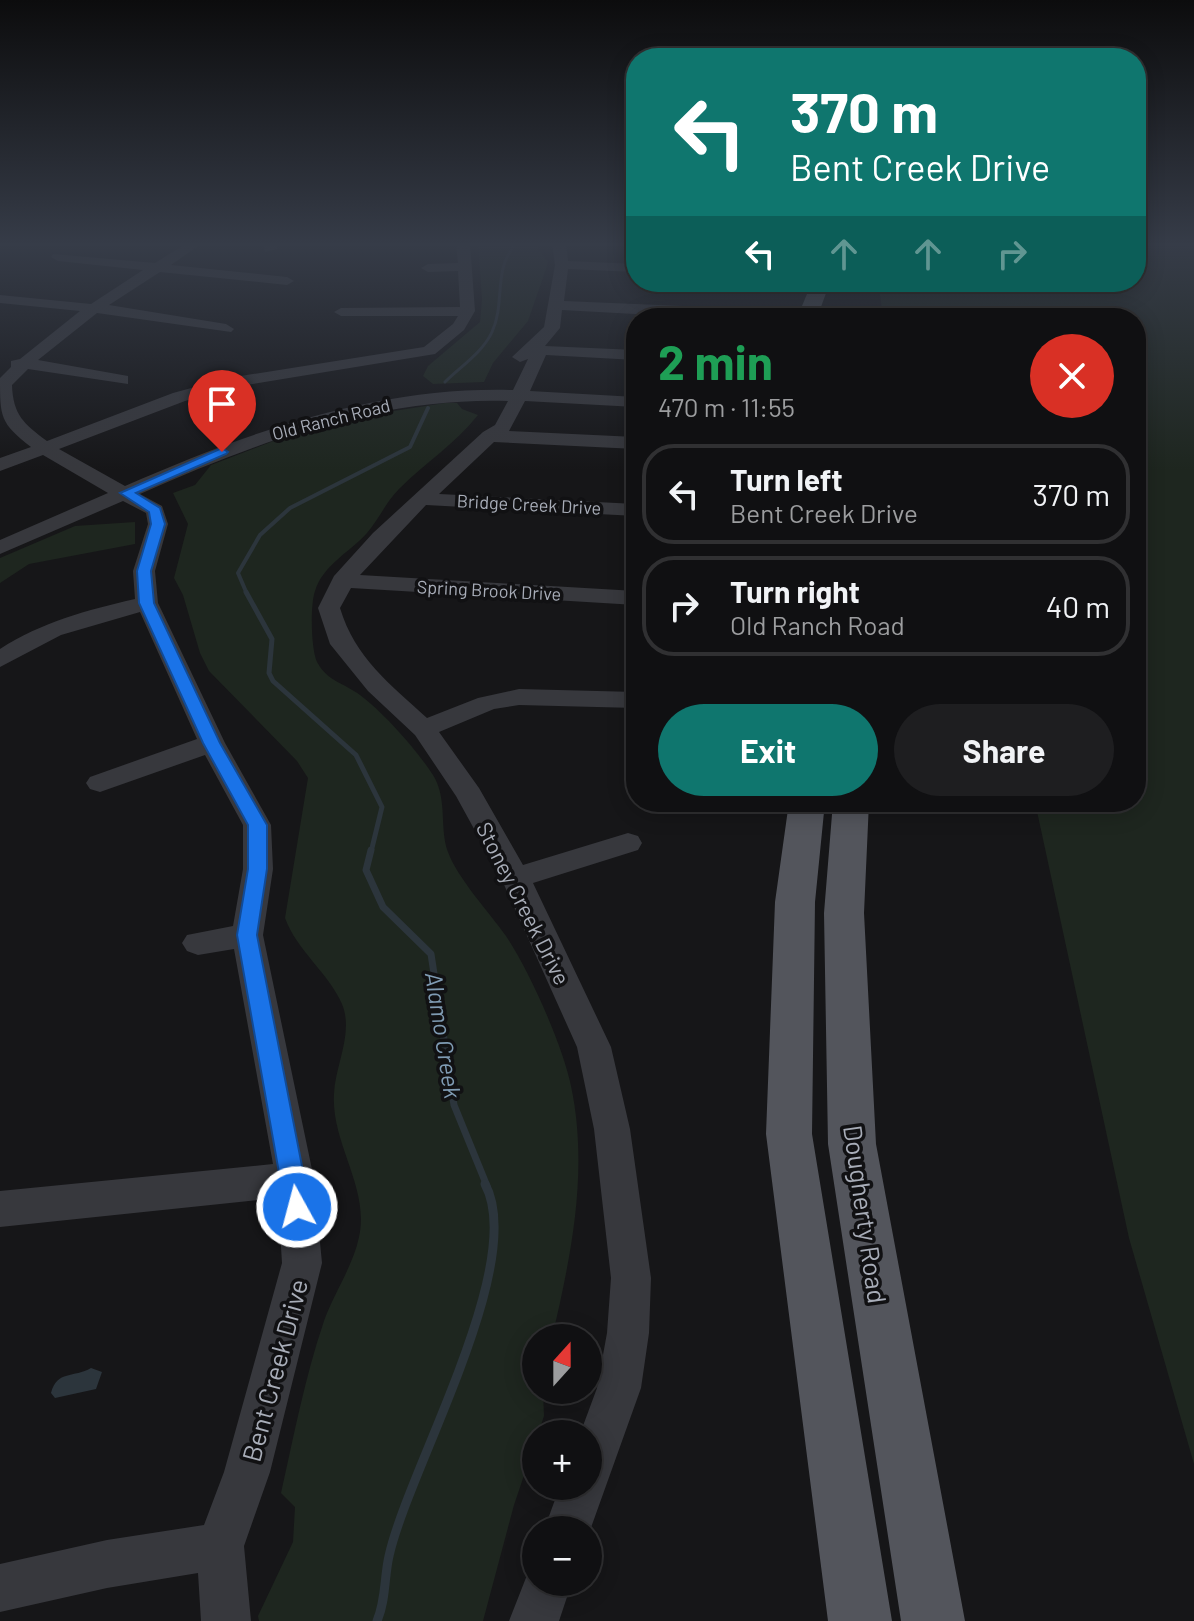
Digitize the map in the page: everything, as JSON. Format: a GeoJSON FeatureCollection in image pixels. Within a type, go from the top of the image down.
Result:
{"type":"FeatureCollection","features":[{"type":"Feature","properties":{"kind":"main road"},"geometry":{"type":"LineString","coordinates":[[806,812],[795,902],[789,1134],[860,1621]]}},
{"type":"Feature","properties":{"kind":"main road","name":"Dougherty Road"},"geometry":{"type":"LineString","coordinates":[[850,812],[844,913],[852,1144],[933,1621]]}},
{"type":"Feature","properties":{"kind":"street"},"geometry":{"type":"LineString","coordinates":[[22,364],[80,319]]}},
{"type":"Feature","properties":{"kind":"street"},"geometry":{"type":"LineString","coordinates":[[172,319],[226,329]]}},
{"type":"Feature","properties":{"kind":"street"},"geometry":{"type":"LineString","coordinates":[[0,465],[128,414],[234,382],[421,354],[459,327],[464,319]]}},
{"type":"Feature","properties":{"kind":"street"},"geometry":{"type":"LineString","coordinates":[[533,350],[552,328],[554,319]]}},
{"type":"Feature","properties":{"kind":"street"},"geometry":{"type":"LineString","coordinates":[[533,350],[626,355]]}},
{"type":"Feature","properties":{"kind":"street","name":"Stoney Creek Drive"},"geometry":{"type":"LineString","coordinates":[[533,350],[538,355],[508,387],[502,429],[489,436],[368,548],[342,581],[329,608],[338,639],[377,686],[424,729],[469,794],[516,878],[594,1047],[612,1129],[631,1278],[628,1333],[619,1388],[602,1434]]}},
{"type":"Feature","properties":{"kind":"street"},"geometry":{"type":"LineString","coordinates":[[0,363],[50,365],[122,380]]}},
{"type":"Feature","properties":{"kind":"street","name":"Bent Creek Drive"},"geometry":{"type":"LineString","coordinates":[[22,364],[4,384],[4,405],[14,426],[46,449],[155,510],[158,524],[144,571],[147,603],[212,743],[257,825],[258,869],[247,935],[295,1179],[302,1263],[247,1472],[220,1546],[226,1621]]}},
{"type":"Feature","properties":{"kind":"street","name":"Old Ranch Road"},"geometry":{"type":"LineString","coordinates":[[0,533],[276,431],[327,417],[508,387],[626,393]]}},
{"type":"Feature","properties":{"kind":"street","name":"Old Ranch Road"},"geometry":{"type":"LineString","coordinates":[[508,387],[626,401]]}},
{"type":"Feature","properties":{"kind":"street"},"geometry":{"type":"LineString","coordinates":[[489,436],[626,443]]}},
{"type":"Feature","properties":{"kind":"street","name":"Old Ranch Road"},"geometry":{"type":"LineString","coordinates":[[0,548],[119,490]]}},
{"type":"Feature","properties":{"kind":"street","name":"Bridge Creek Drive"},"geometry":{"type":"LineString","coordinates":[[422,499],[626,509]]}},
{"type":"Feature","properties":{"kind":"street","name":"Spring Brook Drive"},"geometry":{"type":"LineString","coordinates":[[342,581],[626,597]]}},
{"type":"Feature","properties":{"kind":"street"},"geometry":{"type":"LineString","coordinates":[[0,660],[35,636],[72,620],[147,603]]}},
{"type":"Feature","properties":{"kind":"street"},"geometry":{"type":"LineString","coordinates":[[424,729],[487,703],[519,697],[626,700]]}},
{"type":"Feature","properties":{"kind":"street"},"geometry":{"type":"LineString","coordinates":[[100,783],[212,743]]}},
{"type":"Feature","properties":{"kind":"street"},"geometry":{"type":"LineString","coordinates":[[516,878],[628,843]]}},
{"type":"Feature","properties":{"kind":"street"},"geometry":{"type":"LineString","coordinates":[[198,943],[247,935]]}},
{"type":"Feature","properties":{"kind":"street"},"geometry":{"type":"LineString","coordinates":[[0,1209],[295,1179]]}},
{"type":"Feature","properties":{"kind":"street"},"geometry":{"type":"LineString","coordinates":[[0,1588],[107,1564],[220,1546]]}},
{"type":"Feature","properties":{"kind":"street"},"geometry":{"type":"LineString","coordinates":[[534,1621],[543,1596]]}},
{"type":"Feature","properties":{"kind":"shaded area"},"geometry":{"type":"Polygon","coordinates":[[[480,319],[529,319],[493,363],[484,382],[433,384],[423,376],[428,366],[480,319]]]}},
{"type":"Feature","properties":{"kind":"shaded area"},"geometry":{"type":"Polygon","coordinates":[[[1146,319],[1194,319],[1194,1464],[1129,1238],[1037,812],[1146,812],[1146,319]]]}},
{"type":"Feature","properties":{"kind":"shaded area"},"geometry":{"type":"Polygon","coordinates":[[[445,403],[457,403],[462,409],[478,415],[399,489],[367,533],[324,574],[313,598],[313,647],[321,668],[379,711],[433,775],[440,794],[448,852],[466,884],[506,936],[525,968],[561,1050],[576,1118],[578,1181],[575,1213],[555,1324],[522,1324],[522,1404],[544,1404],[544,1416],[543,1420],[522,1420],[522,1481],[483,1621],[259,1621],[258,1616],[293,1542],[295,1507],[281,1493],[317,1342],[356,1248],[361,1219],[355,1183],[335,1112],[335,1083],[345,1038],[345,1015],[336,992],[297,941],[285,918],[308,778],[297,761],[209,671],[200,653],[183,595],[174,578],[188,524],[173,493],[195,485],[211,465],[323,422],[445,403]]]}},
{"type":"Feature","properties":{"kind":"shaded area"},"geometry":{"type":"Polygon","coordinates":[[[135,522],[135,544],[29,564],[0,583],[0,558],[75,526],[135,522]]]}},
{"type":"Feature","properties":{"kind":"shaded area"},"geometry":{"type":"Polygon","coordinates":[[[91,1368],[102,1372],[96,1389],[55,1398],[51,1393],[57,1381],[91,1368]]]}},
{"type":"Feature","properties":{"kind":"waterway","name":"Alamo Creek"},"geometry":{"type":"LineString","coordinates":[[445,382],[477,353],[492,332],[496,319]]}},
{"type":"Feature","properties":{"kind":"waterway","name":"Alamo Creek"},"geometry":{"type":"LineString","coordinates":[[247,593],[238,573],[260,535],[290,508],[410,447],[428,408]]}},
{"type":"Feature","properties":{"kind":"waterway","name":"Alamo Creek"},"geometry":{"type":"LineString","coordinates":[[247,593],[272,639],[269,673],[273,681],[356,755],[382,807],[371,852]]}},
{"type":"Feature","properties":{"kind":"waterway","name":"Alamo Creek"},"geometry":{"type":"LineString","coordinates":[[371,850],[366,870],[383,907],[431,954],[454,1105],[487,1186]]}},
{"type":"Feature","properties":{"kind":"waterway","name":"Alamo Creek"},"geometry":{"type":"LineString","coordinates":[[377,1621],[389,1556],[400,1519],[479,1314],[491,1263],[494,1219],[485,1184]]}},
{"type":"Feature","properties":{"kind":"route"},"geometry":{"type":"LineString","coordinates":[[222,452],[126,493],[155,510],[158,524],[144,571],[147,603],[212,743],[257,825],[258,869],[247,935],[295,1179],[297,1207]]}}]}
